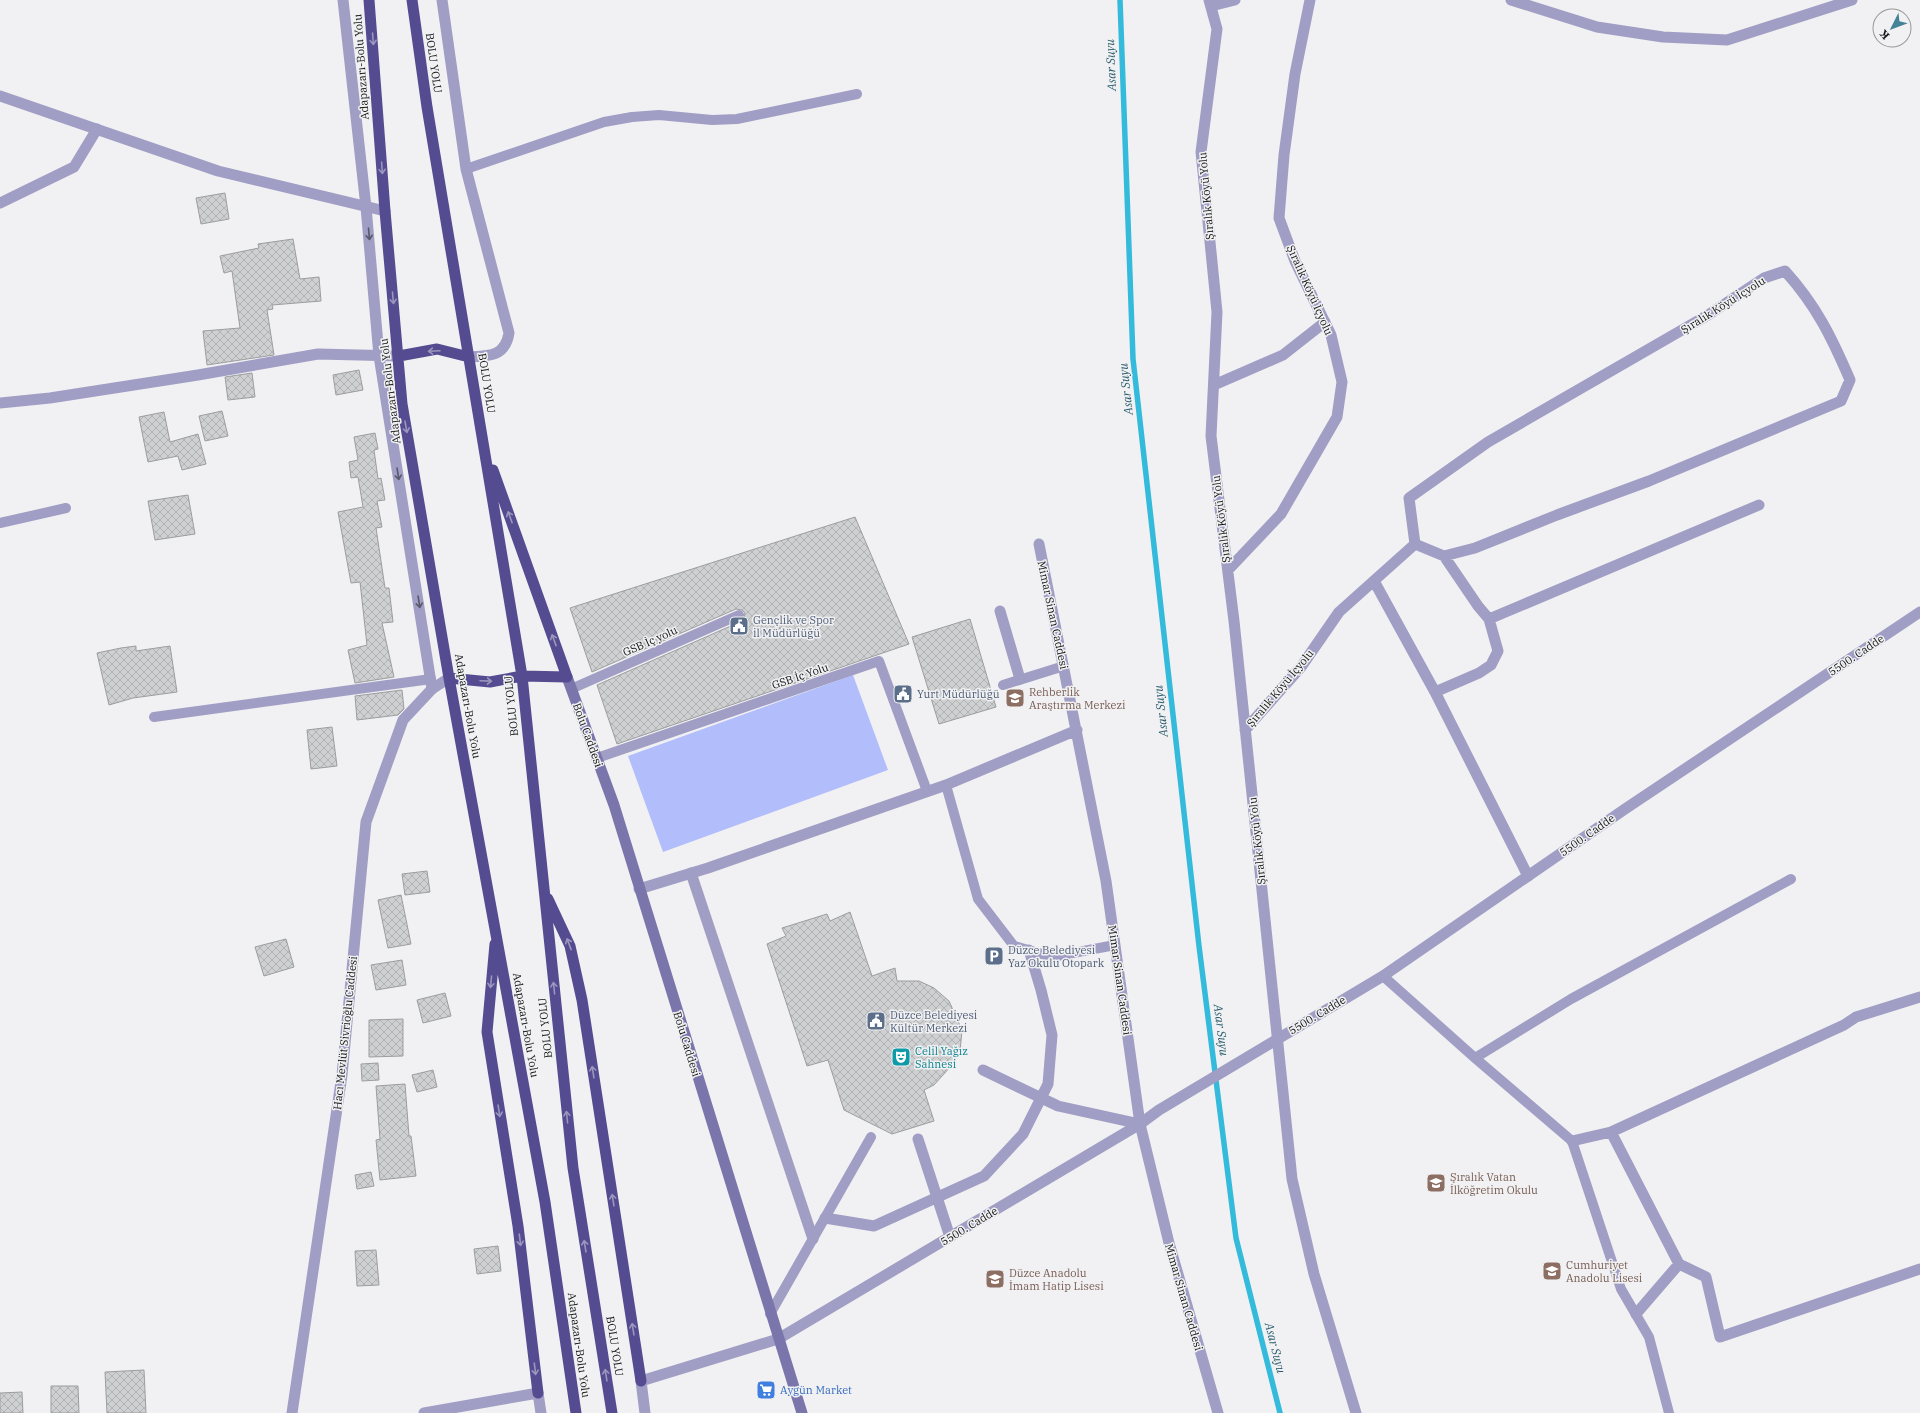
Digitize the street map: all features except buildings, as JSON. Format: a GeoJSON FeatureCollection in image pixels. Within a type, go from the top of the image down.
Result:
{"type":"FeatureCollection","features":[{"type":"Feature","properties":{"kind":"highway","name":"Adapazarı-Bolu Yolu"},"geometry":{"type":"LineString","coordinates":[[369,0],[385,211],[399,356],[402,404],[449,678],[545,1202],[576,1413]]}},
{"type":"Feature","properties":{"kind":"highway","name":"BOLU YOLU"},"geometry":{"type":"LineString","coordinates":[[412,0],[427,107],[522,676],[573,1168],[612,1413]]}},
{"type":"Feature","properties":{"kind":"highway"},"geometry":{"type":"LineString","coordinates":[[399,356],[437,349],[469,357]]}},
{"type":"Feature","properties":{"kind":"highway"},"geometry":{"type":"LineString","coordinates":[[449,678],[490,682],[522,676],[567,677],[483,443]]}},
{"type":"Feature","properties":{"kind":"highway"},"geometry":{"type":"LineString","coordinates":[[544,891],[570,946],[582,1000],[641,1381]]}},
{"type":"Feature","properties":{"kind":"highway"},"geometry":{"type":"LineString","coordinates":[[496,930],[487,1032],[518,1226],[538,1393]]}},
{"type":"Feature","properties":{"kind":"main road","name":"Bolu Caddesi"},"geometry":{"type":"LineString","coordinates":[[567,677],[614,805],[770,1314],[802,1413]]}},
{"type":"Feature","properties":{"kind":"street"},"geometry":{"type":"LineString","coordinates":[[343,0],[366,207],[379,356],[432,684]]}},
{"type":"Feature","properties":{"kind":"street"},"geometry":{"type":"LineString","coordinates":[[442,0],[466,169],[509,333],[506,344],[498,353],[492,356],[469,357]]}},
{"type":"Feature","properties":{"kind":"street"},"geometry":{"type":"LineString","coordinates":[[1210,3],[1235,0]]}},
{"type":"Feature","properties":{"kind":"street","name":"Şıralık Köyü İçyolu"},"geometry":{"type":"LineString","coordinates":[[1228,570],[1281,514],[1337,417],[1342,382],[1331,335],[1295,261],[1279,218],[1284,156],[1295,74],[1310,0]]}},
{"type":"Feature","properties":{"kind":"street"},"geometry":{"type":"LineString","coordinates":[[1511,0],[1597,27],[1663,37],[1728,40],[1852,0]]}},
{"type":"Feature","properties":{"kind":"street","name":"Şıralık Köyü Yolu"},"geometry":{"type":"LineString","coordinates":[[1210,3],[1217,29],[1201,152],[1217,312],[1211,436],[1228,570],[1292,1179],[1314,1274],[1356,1413]]}},
{"type":"Feature","properties":{"kind":"street"},"geometry":{"type":"LineString","coordinates":[[0,96],[218,171],[385,211]]}},
{"type":"Feature","properties":{"kind":"street"},"geometry":{"type":"LineString","coordinates":[[0,203],[74,167],[97,130]]}},
{"type":"Feature","properties":{"kind":"street","name":"Şıralık Köyü İçyolu"},"geometry":{"type":"LineString","coordinates":[[1245,730],[1301,667],[1339,612],[1415,544],[1409,498],[1488,442],[1708,315],[1764,278],[1786,271],[1805,292],[1832,337],[1850,380],[1841,401],[1649,482],[1475,548],[1444,556]]}},
{"type":"Feature","properties":{"kind":"street"},"geometry":{"type":"LineString","coordinates":[[1214,385],[1283,355],[1325,322]]}},
{"type":"Feature","properties":{"kind":"street"},"geometry":{"type":"LineString","coordinates":[[0,403],[50,398],[143,384],[318,354],[399,356]]}},
{"type":"Feature","properties":{"kind":"street"},"geometry":{"type":"LineString","coordinates":[[1489,619],[1759,504]]}},
{"type":"Feature","properties":{"kind":"street","name":"Mimar Sinan Caddesi"},"geometry":{"type":"LineString","coordinates":[[1039,544],[1106,881],[1140,1124],[1169,1243],[1218,1413]]}},
{"type":"Feature","properties":{"kind":"street"},"geometry":{"type":"LineString","coordinates":[[1415,544],[1444,556],[1478,606],[1489,619],[1498,650],[1491,665],[1479,673],[1435,692]]}},
{"type":"Feature","properties":{"kind":"street"},"geometry":{"type":"LineString","coordinates":[[1374,581],[1435,692],[1528,876]]}},
{"type":"Feature","properties":{"kind":"street"},"geometry":{"type":"LineString","coordinates":[[1000,611],[1020,679]]}},
{"type":"Feature","properties":{"kind":"street","name":"5500. Cadde"},"geometry":{"type":"LineString","coordinates":[[641,1381],[778,1339],[1140,1124],[1159,1110],[1383,976],[1632,805],[1920,612]]}},
{"type":"Feature","properties":{"kind":"street","name":"Hacı Mevlüt Sivrioğlu Caddesi"},"geometry":{"type":"LineString","coordinates":[[292,1413],[342,1075],[366,822],[403,720],[432,684],[449,678]]}},
{"type":"Feature","properties":{"kind":"street"},"geometry":{"type":"LineString","coordinates":[[640,888],[691,873],[927,791],[1077,730]]}},
{"type":"Feature","properties":{"kind":"street"},"geometry":{"type":"LineString","coordinates":[[691,873],[813,1239]]}},
{"type":"Feature","properties":{"kind":"street"},"geometry":{"type":"LineString","coordinates":[[825,1218],[874,1226],[984,1176],[1023,1134],[1048,1084],[1052,1035],[1029,950]]}},
{"type":"Feature","properties":{"kind":"street"},"geometry":{"type":"LineString","coordinates":[[1572,1141],[1611,1132],[1844,1024],[1856,1017],[1920,997]]}},
{"type":"Feature","properties":{"kind":"street"},"geometry":{"type":"LineString","coordinates":[[984,1070],[1058,1106],[1140,1124]]}},
{"type":"Feature","properties":{"kind":"street"},"geometry":{"type":"LineString","coordinates":[[1611,1132],[1679,1264],[1706,1277],[1720,1336],[1920,1269]]}},
{"type":"Feature","properties":{"kind":"street"},"geometry":{"type":"LineString","coordinates":[[918,1139],[950,1237]]}},
{"type":"Feature","properties":{"kind":"street"},"geometry":{"type":"LineString","coordinates":[[1636,1314],[1679,1264]]}},
{"type":"Feature","properties":{"kind":"street"},"geometry":{"type":"LineString","coordinates":[[641,1381],[645,1413]]}},
{"type":"Feature","properties":{"kind":"street"},"geometry":{"type":"LineString","coordinates":[[424,1413],[538,1393],[541,1413]]}},
{"type":"Feature","properties":{"kind":"lane"},"geometry":{"type":"LineString","coordinates":[[466,169],[604,122],[632,117],[659,115],[712,120],[737,119],[857,94]]}},
{"type":"Feature","properties":{"kind":"lane"},"geometry":{"type":"LineString","coordinates":[[0,523],[66,508]]}},
{"type":"Feature","properties":{"kind":"lane","name":"GSB İç yolu"},"geometry":{"type":"LineString","coordinates":[[571,689],[739,615]]}},
{"type":"Feature","properties":{"kind":"lane","name":"GSB İç Yolu"},"geometry":{"type":"LineString","coordinates":[[597,758],[880,661],[927,791]]}},
{"type":"Feature","properties":{"kind":"lane"},"geometry":{"type":"LineString","coordinates":[[1003,685],[1064,666]]}},
{"type":"Feature","properties":{"kind":"lane"},"geometry":{"type":"LineString","coordinates":[[154,717],[432,684]]}},
{"type":"Feature","properties":{"kind":"lane"},"geometry":{"type":"LineString","coordinates":[[946,784],[978,899],[1014,946],[1052,957],[1116,945]]}},
{"type":"Feature","properties":{"kind":"lane"},"geometry":{"type":"LineString","coordinates":[[1476,1058],[1571,999],[1791,879]]}},
{"type":"Feature","properties":{"kind":"lane"},"geometry":{"type":"LineString","coordinates":[[1383,976],[1572,1141],[1621,1289],[1649,1337],[1669,1413]]}},
{"type":"Feature","properties":{"kind":"lane"},"geometry":{"type":"LineString","coordinates":[[770,1314],[871,1137]]}},
{"type":"Feature","properties":{"kind":"shaded area"},"geometry":{"type":"Polygon","coordinates":[[[853,675],[888,770],[663,852],[628,756],[853,675]]]}},
{"type":"Feature","properties":{"kind":"waterway","name":"Asar Suyu"},"geometry":{"type":"LineString","coordinates":[[1120,0],[1133,359],[1199,946],[1236,1238],[1280,1413]]}},
{"type":"Feature","properties":{"kind":"place","name":"Gençlik ve Spor il Müdürlüğü"},"geometry":{"type":"Point","coordinates":[739,626]}},
{"type":"Feature","properties":{"kind":"place","name":"Yurt Müdürlüğü"},"geometry":{"type":"Point","coordinates":[903,694]}},
{"type":"Feature","properties":{"kind":"place","name":"Rehberlik Araştırma Merkezi"},"geometry":{"type":"Point","coordinates":[1015,698]}},
{"type":"Feature","properties":{"kind":"place","name":"Düzce Belediyesi Yaz Okulu Otopark"},"geometry":{"type":"Point","coordinates":[994,956]}},
{"type":"Feature","properties":{"kind":"place","name":"Düzce Belediyesi Kültür Merkezi"},"geometry":{"type":"Point","coordinates":[876,1021]}},
{"type":"Feature","properties":{"kind":"place","name":"Celil Yağız Sahnesi"},"geometry":{"type":"Point","coordinates":[901,1057]}},
{"type":"Feature","properties":{"kind":"place","name":"Şıralık Vatan İlköğretim Okulu"},"geometry":{"type":"Point","coordinates":[1436,1183]}},
{"type":"Feature","properties":{"kind":"place","name":"Cumhuriyet Anadolu Lisesi"},"geometry":{"type":"Point","coordinates":[1552,1271]}},
{"type":"Feature","properties":{"kind":"place","name":"Düzce Anadolu İmam Hatip Lisesi"},"geometry":{"type":"Point","coordinates":[995,1279]}},
{"type":"Feature","properties":{"kind":"place","name":"Aygün Market"},"geometry":{"type":"Point","coordinates":[766,1390]}}]}
